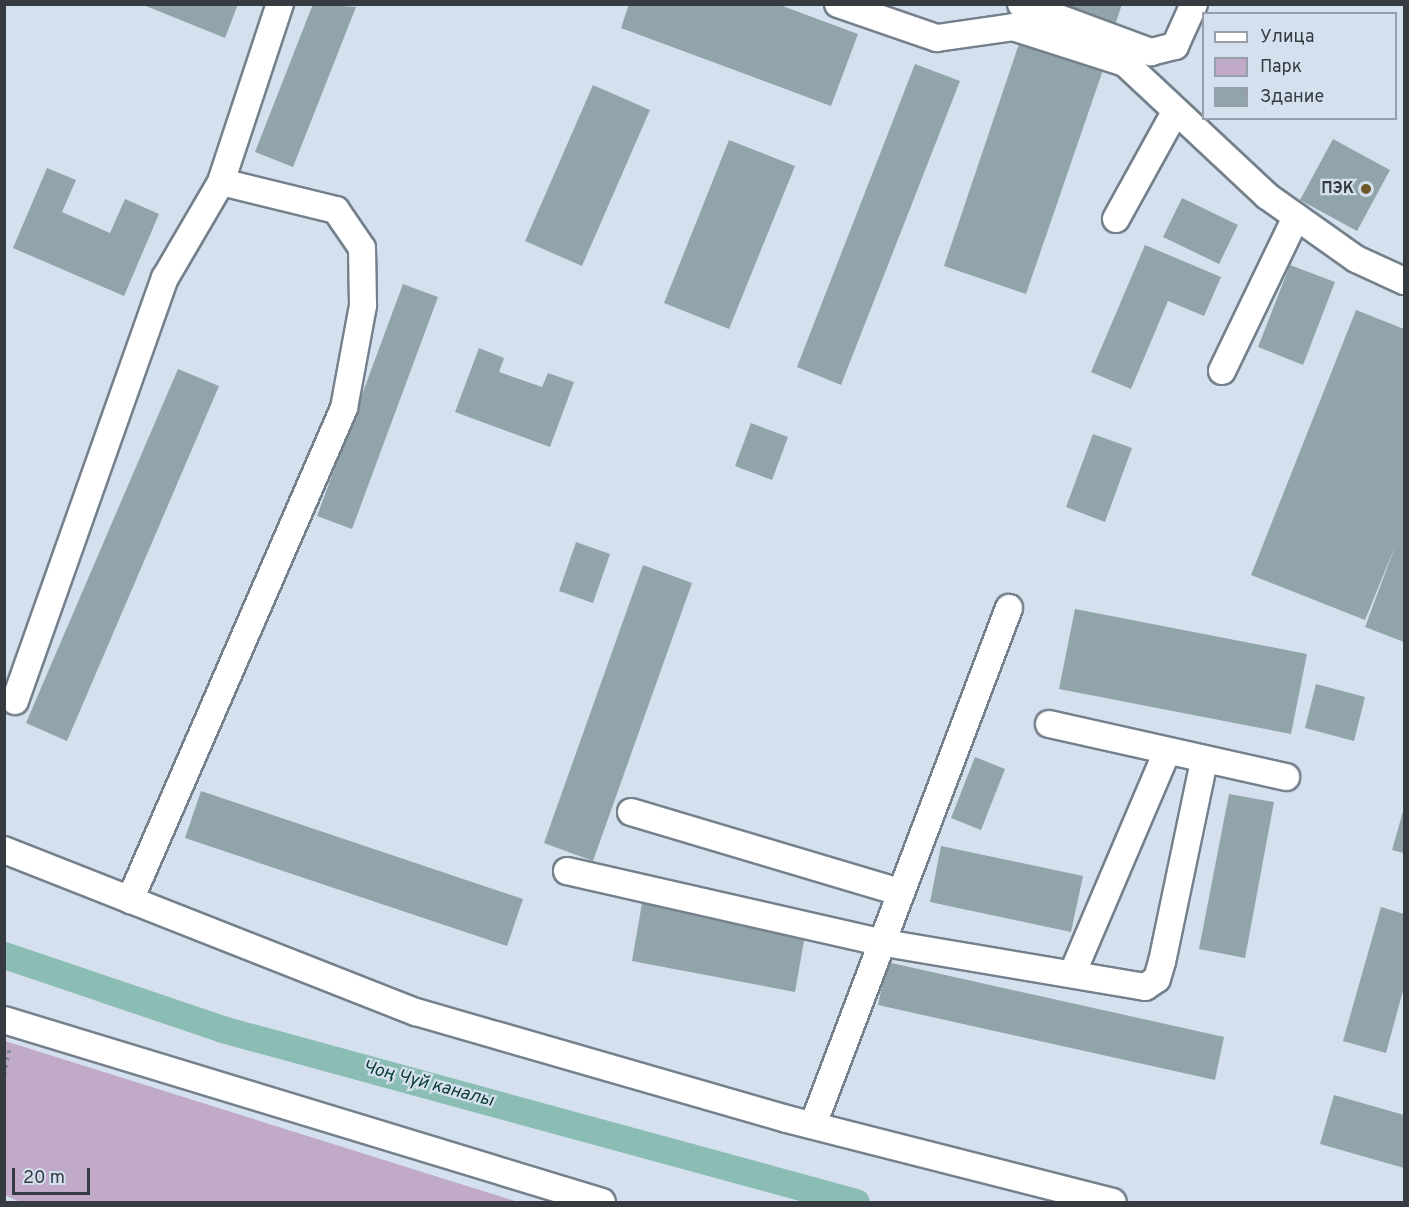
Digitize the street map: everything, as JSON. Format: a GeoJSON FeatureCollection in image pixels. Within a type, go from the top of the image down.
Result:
{"type":"FeatureCollection","features":[{"type":"Feature","properties":{"kind":"street"},"geometry":{"type":"LineString","coordinates":[[15,701],[165,278],[221,182],[280,4]]}},
{"type":"Feature","properties":{"kind":"street"},"geometry":{"type":"LineString","coordinates":[[838,4],[937,38],[1013,27],[1125,63],[1175,112],[1296,217],[1356,259],[1404,281]]}},
{"type":"Feature","properties":{"kind":"street"},"geometry":{"type":"LineString","coordinates":[[1021,4],[1151,52],[1175,46],[1194,4]]}},
{"type":"Feature","properties":{"kind":"street"},"geometry":{"type":"LineString","coordinates":[[1116,219],[1175,112]]}},
{"type":"Feature","properties":{"kind":"street"},"geometry":{"type":"LineString","coordinates":[[130,900],[344,408],[363,305],[362,248],[336,210],[221,182]]}},
{"type":"Feature","properties":{"kind":"street"},"geometry":{"type":"LineString","coordinates":[[1222,371],[1296,217]]}},
{"type":"Feature","properties":{"kind":"street"},"geometry":{"type":"LineString","coordinates":[[813,1125],[879,942],[1009,608]]}},
{"type":"Feature","properties":{"kind":"street"},"geometry":{"type":"LineString","coordinates":[[1049,724],[1286,777]]}},
{"type":"Feature","properties":{"kind":"street"},"geometry":{"type":"LineString","coordinates":[[1073,972],[1167,752]]}},
{"type":"Feature","properties":{"kind":"street"},"geometry":{"type":"LineString","coordinates":[[567,871],[879,942],[1073,972],[1145,987],[1157,979],[1204,760]]}},
{"type":"Feature","properties":{"kind":"street"},"geometry":{"type":"LineString","coordinates":[[631,812],[899,892]]}},
{"type":"Feature","properties":{"kind":"street"},"geometry":{"type":"LineString","coordinates":[[4,850],[416,1012],[813,1125],[1113,1203]]}},
{"type":"Feature","properties":{"kind":"street"},"geometry":{"type":"LineString","coordinates":[[4,1020],[602,1203]]}},
{"type":"Feature","properties":{"kind":"green space"},"geometry":{"type":"Polygon","coordinates":[[[4,1041],[518,1202],[20,1202],[5,1195],[4,1041]]]}},
{"type":"Feature","properties":{"kind":"building"},"geometry":{"type":"Polygon","coordinates":[[[141,4],[238,4],[225,38],[141,4]]]}},
{"type":"Feature","properties":{"kind":"building"},"geometry":{"type":"Polygon","coordinates":[[[313,4],[356,7],[293,167],[255,152],[313,4]]]}},
{"type":"Feature","properties":{"kind":"building"},"geometry":{"type":"Polygon","coordinates":[[[629,4],[777,4],[858,34],[831,106],[621,28],[629,4]]]}},
{"type":"Feature","properties":{"kind":"building"},"geometry":{"type":"Polygon","coordinates":[[[1031,4],[1122,4],[1112,34],[1031,4]]]}},
{"type":"Feature","properties":{"kind":"building"},"geometry":{"type":"Polygon","coordinates":[[[1022,35],[1105,64],[1026,294],[944,266],[1022,35]]]}},
{"type":"Feature","properties":{"kind":"building"},"geometry":{"type":"Polygon","coordinates":[[[915,64],[960,81],[841,385],[797,367],[915,64]]]}},
{"type":"Feature","properties":{"kind":"building"},"geometry":{"type":"Polygon","coordinates":[[[593,85],[650,110],[582,266],[525,241],[593,85]]]}},
{"type":"Feature","properties":{"kind":"building"},"geometry":{"type":"Polygon","coordinates":[[[1333,139],[1390,170],[1357,231],[1300,200],[1333,139]]]}},
{"type":"Feature","properties":{"kind":"building"},"geometry":{"type":"Polygon","coordinates":[[[729,140],[795,166],[729,329],[664,303],[729,140]]]}},
{"type":"Feature","properties":{"kind":"building"},"geometry":{"type":"Polygon","coordinates":[[[47,168],[76,180],[62,212],[110,233],[125,199],[159,214],[124,296],[13,248],[47,168]]]}},
{"type":"Feature","properties":{"kind":"building"},"geometry":{"type":"Polygon","coordinates":[[[1182,198],[1238,225],[1219,264],[1163,237],[1182,198]]]}},
{"type":"Feature","properties":{"kind":"building"},"geometry":{"type":"Polygon","coordinates":[[[1145,245],[1221,277],[1204,316],[1168,301],[1131,389],[1091,372],[1145,245]]]}},
{"type":"Feature","properties":{"kind":"building"},"geometry":{"type":"Polygon","coordinates":[[[1290,265],[1335,282],[1303,365],[1258,347],[1290,265]]]}},
{"type":"Feature","properties":{"kind":"building"},"geometry":{"type":"Polygon","coordinates":[[[403,284],[438,297],[352,529],[317,516],[403,284]]]}},
{"type":"Feature","properties":{"kind":"building"},"geometry":{"type":"Polygon","coordinates":[[[1356,310],[1404,329],[1404,642],[1365,627],[1396,544],[1365,620],[1251,575],[1356,310]]]}},
{"type":"Feature","properties":{"kind":"building"},"geometry":{"type":"Polygon","coordinates":[[[479,348],[504,358],[499,372],[542,387],[548,373],[574,382],[550,447],[455,412],[479,348]]]}},
{"type":"Feature","properties":{"kind":"building"},"geometry":{"type":"Polygon","coordinates":[[[178,369],[219,386],[67,741],[26,723],[178,369]]]}},
{"type":"Feature","properties":{"kind":"building"},"geometry":{"type":"Polygon","coordinates":[[[751,423],[788,437],[772,480],[735,466],[751,423]]]}},
{"type":"Feature","properties":{"kind":"building"},"geometry":{"type":"Polygon","coordinates":[[[1093,434],[1132,448],[1105,522],[1066,507],[1093,434]]]}},
{"type":"Feature","properties":{"kind":"building"},"geometry":{"type":"Polygon","coordinates":[[[576,542],[610,554],[593,603],[559,591],[576,542]]]}},
{"type":"Feature","properties":{"kind":"building"},"geometry":{"type":"Polygon","coordinates":[[[643,565],[692,583],[593,861],[544,843],[643,565]]]}},
{"type":"Feature","properties":{"kind":"building"},"geometry":{"type":"Polygon","coordinates":[[[1075,609],[1307,654],[1291,734],[1059,689],[1075,609]]]}},
{"type":"Feature","properties":{"kind":"building"},"geometry":{"type":"Polygon","coordinates":[[[1316,684],[1365,697],[1354,741],[1305,728],[1316,684]]]}},
{"type":"Feature","properties":{"kind":"building"},"geometry":{"type":"Polygon","coordinates":[[[975,757],[1005,769],[981,830],[951,818],[975,757]]]}},
{"type":"Feature","properties":{"kind":"building"},"geometry":{"type":"Polygon","coordinates":[[[201,791],[523,899],[507,946],[185,838],[201,791]]]}},
{"type":"Feature","properties":{"kind":"building"},"geometry":{"type":"Polygon","coordinates":[[[1229,794],[1274,802],[1245,958],[1199,949],[1229,794]]]}},
{"type":"Feature","properties":{"kind":"building"},"geometry":{"type":"Polygon","coordinates":[[[1404,808],[1404,853],[1392,850],[1404,808]]]}},
{"type":"Feature","properties":{"kind":"building"},"geometry":{"type":"Polygon","coordinates":[[[941,846],[1083,876],[1071,932],[930,902],[941,846]]]}},
{"type":"Feature","properties":{"kind":"building"},"geometry":{"type":"Polygon","coordinates":[[[642,903],[805,935],[795,992],[632,961],[642,903]]]}},
{"type":"Feature","properties":{"kind":"building"},"geometry":{"type":"Polygon","coordinates":[[[1381,907],[1404,914],[1404,987],[1386,1053],[1343,1041],[1381,907]]]}},
{"type":"Feature","properties":{"kind":"building"},"geometry":{"type":"Polygon","coordinates":[[[887,962],[1224,1037],[1215,1080],[878,1005],[887,962]]]}},
{"type":"Feature","properties":{"kind":"building"},"geometry":{"type":"Polygon","coordinates":[[[1334,1095],[1404,1115],[1404,1168],[1320,1144],[1334,1095]]]}},
{"type":"Feature","properties":{"kind":"waterway","name":"Чоң Чүй каналы"},"geometry":{"type":"LineString","coordinates":[[4,955],[222,1029],[856,1202]]}},
{"type":"Feature","properties":{"kind":"place","name":"ПЭК"},"geometry":{"type":"Point","coordinates":[1366,189]}}]}
